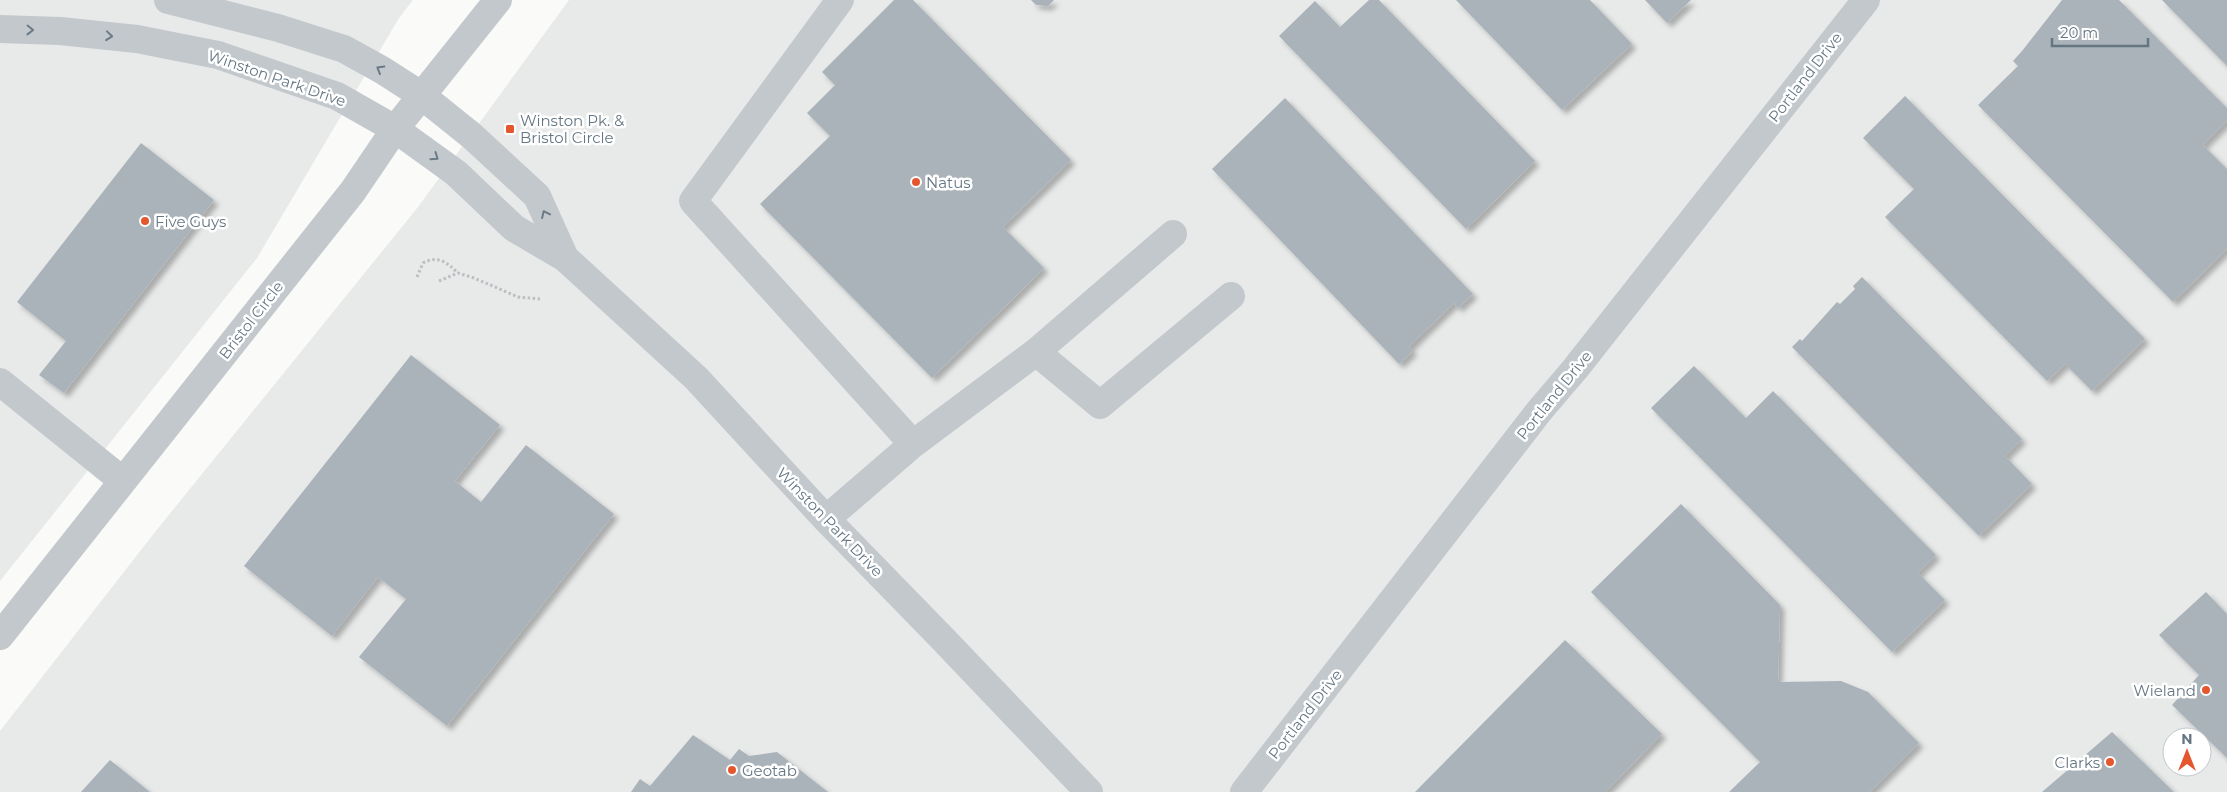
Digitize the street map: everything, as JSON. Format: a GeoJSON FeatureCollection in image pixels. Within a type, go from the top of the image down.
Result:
{"type":"FeatureCollection","features":[{"type":"Feature","properties":{"kind":"street","name":"Winston Park Drive"},"geometry":{"type":"LineString","coordinates":[[168,0],[278,28],[344,49],[421,95],[472,136],[537,196],[565,258]]}},
{"type":"Feature","properties":{"kind":"street","name":"Bristol Circle"},"geometry":{"type":"LineString","coordinates":[[0,636],[353,191],[395,129],[498,0]]}},
{"type":"Feature","properties":{"kind":"street"},"geometry":{"type":"LineString","coordinates":[[840,0],[693,201],[913,444]]}},
{"type":"Feature","properties":{"kind":"street","name":"Portland Drive"},"geometry":{"type":"LineString","coordinates":[[1244,792],[1540,410],[1575,369],[1866,0]]}},
{"type":"Feature","properties":{"kind":"street","name":"Winston Park Drive"},"geometry":{"type":"LineString","coordinates":[[0,29],[60,30],[137,39],[218,55],[336,96],[395,129],[456,173],[514,228],[565,258],[696,378],[826,519],[1089,792]]}},
{"type":"Feature","properties":{"kind":"street"},"geometry":{"type":"LineString","coordinates":[[826,519],[913,444],[1036,352],[1173,234]]}},
{"type":"Feature","properties":{"kind":"street"},"geometry":{"type":"LineString","coordinates":[[1036,352],[1100,405],[1231,296]]}},
{"type":"Feature","properties":{"kind":"street"},"geometry":{"type":"LineString","coordinates":[[0,382],[123,481]]}},
{"type":"Feature","properties":{"kind":"path"},"geometry":{"type":"LineString","coordinates":[[417,276],[423,263],[432,258],[444,260],[458,273],[474,278],[518,298],[540,298]]}},
{"type":"Feature","properties":{"kind":"path"},"geometry":{"type":"LineString","coordinates":[[439,281],[458,273]]}},
{"type":"Feature","properties":{"kind":"shaded area"},"geometry":{"type":"Polygon","coordinates":[[[0,0],[413,0],[399,18],[257,258],[0,581],[0,0]]]}},
{"type":"Feature","properties":{"kind":"shaded area"},"geometry":{"type":"Polygon","coordinates":[[[569,0],[2227,0],[2227,792],[0,792],[0,731],[155,532],[418,207],[569,0]]]}},
{"type":"Feature","properties":{"kind":"building","name":"Natus"},"geometry":{"type":"Polygon","coordinates":[[[894,0],[913,0],[1071,160],[1003,227],[1044,268],[932,378],[760,204],[830,136],[807,113],[835,85],[822,72],[894,0]]]}},
{"type":"Feature","properties":{"kind":"building"},"geometry":{"type":"Polygon","coordinates":[[[1031,0],[1054,0],[1048,6],[1036,5],[1031,0]]]}},
{"type":"Feature","properties":{"kind":"building"},"geometry":{"type":"Polygon","coordinates":[[[1369,0],[1379,0],[1535,161],[1466,229],[1279,36],[1315,1],[1340,27],[1369,0]]]}},
{"type":"Feature","properties":{"kind":"building"},"geometry":{"type":"Polygon","coordinates":[[[1456,0],[1590,0],[1632,44],[1562,110],[1456,0]]]}},
{"type":"Feature","properties":{"kind":"building"},"geometry":{"type":"Polygon","coordinates":[[[1645,0],[1691,0],[1667,23],[1645,0]]]}},
{"type":"Feature","properties":{"kind":"building"},"geometry":{"type":"Polygon","coordinates":[[[2062,0],[2119,0],[2227,108],[2227,121],[2203,145],[2227,169],[2227,249],[2173,302],[1978,105],[2018,66],[2013,61],[2062,0]]]}},
{"type":"Feature","properties":{"kind":"building"},"geometry":{"type":"Polygon","coordinates":[[[2162,0],[2227,0],[2227,66],[2162,0]]]}},
{"type":"Feature","properties":{"kind":"building"},"geometry":{"type":"Polygon","coordinates":[[[1905,96],[2145,339],[2092,391],[2065,364],[2047,381],[1885,217],[1914,189],[1863,138],[1905,96]]]}},
{"type":"Feature","properties":{"kind":"building"},"geometry":{"type":"Polygon","coordinates":[[[1285,98],[1473,294],[1458,308],[1454,303],[1409,347],[1413,351],[1399,364],[1212,169],[1285,98]]]}},
{"type":"Feature","properties":{"kind":"building"},"geometry":{"type":"Polygon","coordinates":[[[141,143],[214,200],[64,393],[39,375],[66,341],[17,302],[141,143]]]}},
{"type":"Feature","properties":{"kind":"building"},"geometry":{"type":"Polygon","coordinates":[[[1862,277],[2022,439],[2005,456],[2032,484],[1979,536],[1792,347],[1800,339],[1802,341],[1837,302],[1840,304],[1855,289],[1853,286],[1862,277]]]}},
{"type":"Feature","properties":{"kind":"building"},"geometry":{"type":"Polygon","coordinates":[[[411,355],[500,425],[455,481],[481,502],[526,445],[614,514],[447,726],[359,657],[406,599],[378,577],[332,636],[244,566],[411,355]]]}},
{"type":"Feature","properties":{"kind":"building"},"geometry":{"type":"Polygon","coordinates":[[[1694,366],[1746,418],[1773,391],[1936,555],[1918,573],[1945,600],[1892,652],[1651,408],[1694,366]]]}},
{"type":"Feature","properties":{"kind":"building"},"geometry":{"type":"Polygon","coordinates":[[[1681,504],[1780,605],[1778,682],[1841,681],[1868,692],[1919,743],[1870,792],[1729,792],[1760,762],[1591,592],[1681,504]]]}},
{"type":"Feature","properties":{"kind":"building","name":"Wieland"},"geometry":{"type":"Polygon","coordinates":[[[2206,592],[2227,614],[2227,758],[2212,744],[2212,727],[2195,727],[2172,705],[2199,675],[2159,635],[2206,592]]]}},
{"type":"Feature","properties":{"kind":"building"},"geometry":{"type":"Polygon","coordinates":[[[1565,640],[1662,734],[1605,792],[1415,792],[1565,640]]]}},
{"type":"Feature","properties":{"kind":"building","name":"Clarks"},"geometry":{"type":"Polygon","coordinates":[[[2112,732],[2174,792],[2042,792],[2112,732]]]}},
{"type":"Feature","properties":{"kind":"building","name":"Geotab"},"geometry":{"type":"Polygon","coordinates":[[[693,735],[730,760],[739,749],[749,756],[777,752],[828,792],[631,792],[640,779],[650,786],[693,735]]]}},
{"type":"Feature","properties":{"kind":"building"},"geometry":{"type":"Polygon","coordinates":[[[110,760],[150,792],[81,792],[110,760]]]}},
{"type":"Feature","properties":{"kind":"place","name":"Winston Pk. & Bristol Circle"},"geometry":{"type":"Point","coordinates":[510,129]}},
{"type":"Feature","properties":{"kind":"place","name":"Natus"},"geometry":{"type":"Point","coordinates":[916,182]}},
{"type":"Feature","properties":{"kind":"place","name":"Five Guys"},"geometry":{"type":"Point","coordinates":[145,221]}},
{"type":"Feature","properties":{"kind":"place","name":"Wieland"},"geometry":{"type":"Point","coordinates":[2206,690]}},
{"type":"Feature","properties":{"kind":"place","name":"Clarks"},"geometry":{"type":"Point","coordinates":[2110,762]}},
{"type":"Feature","properties":{"kind":"place","name":"Geotab"},"geometry":{"type":"Point","coordinates":[732,770]}}]}
